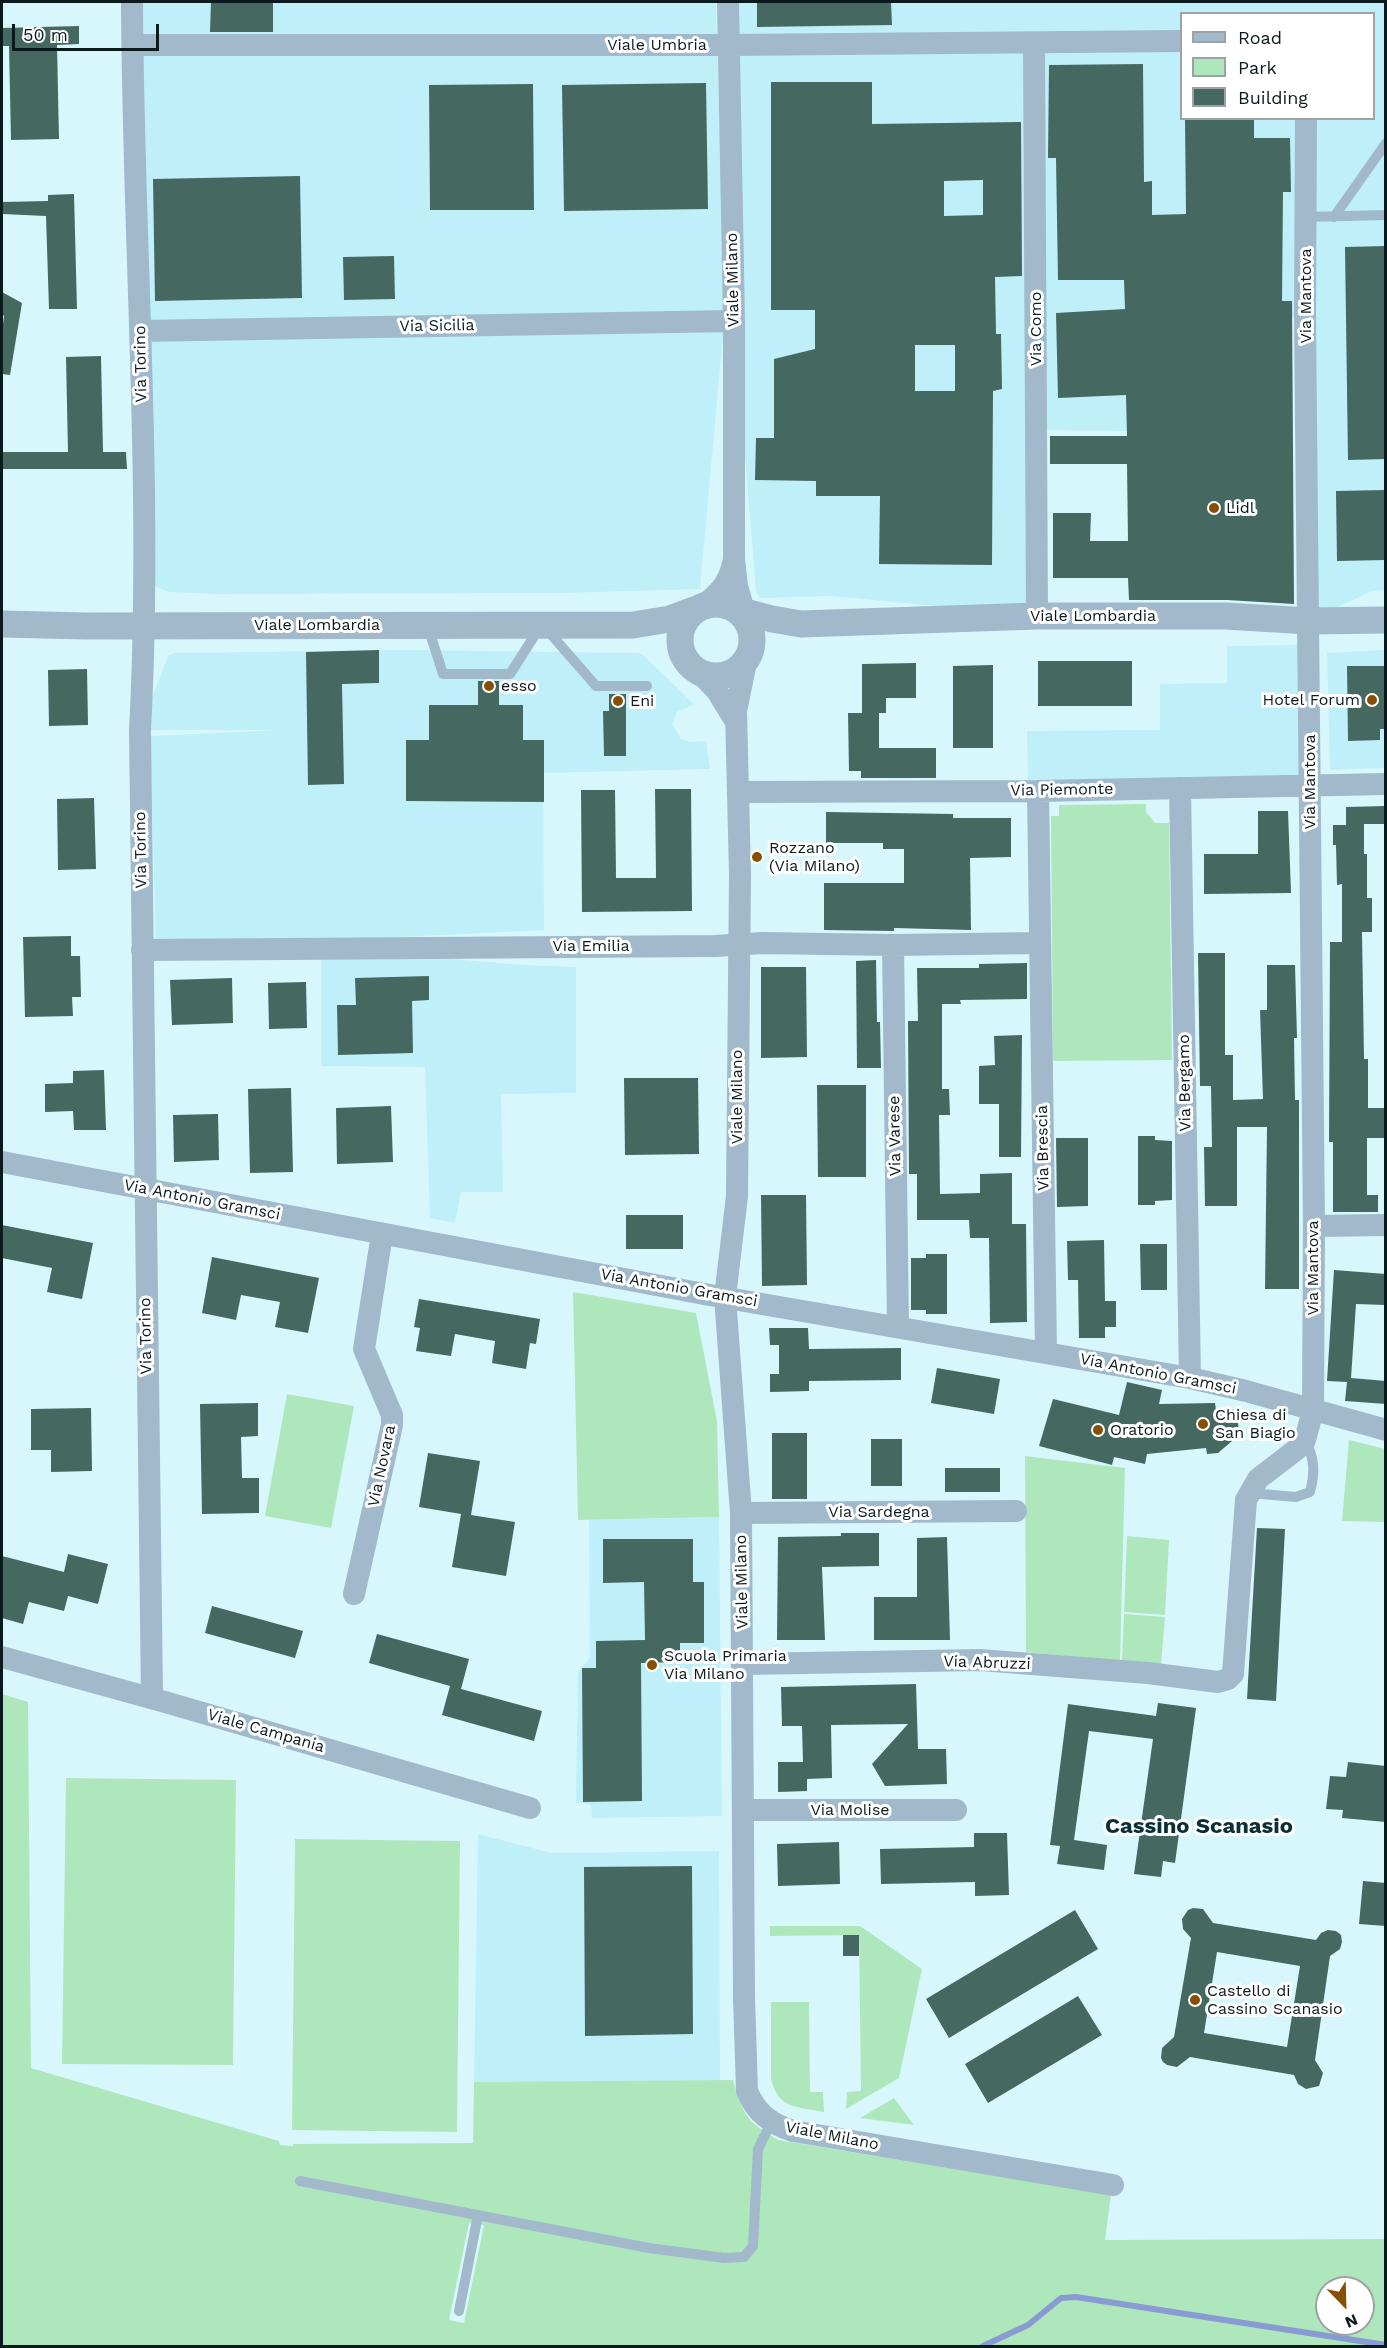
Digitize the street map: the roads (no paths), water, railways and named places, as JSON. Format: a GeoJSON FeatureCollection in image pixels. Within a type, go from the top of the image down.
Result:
{"type":"FeatureCollection","features":[{"type":"Feature","properties":{"kind":"street","name":"Via Torino"},"geometry":{"type":"LineString","coordinates":[[132,2],[140,332],[143,625],[140,730],[146,1190],[144,1215],[152,1698]]}},
{"type":"Feature","properties":{"kind":"street","name":"Viale Milano"},"geometry":{"type":"LineString","coordinates":[[728,2],[734,321],[734,559]]}},
{"type":"Feature","properties":{"kind":"street","name":"Viale Umbria"},"geometry":{"type":"LineString","coordinates":[[133,45],[729,45],[1180,41]]}},
{"type":"Feature","properties":{"kind":"street","name":"Via Como"},"geometry":{"type":"LineString","coordinates":[[1034,43],[1037,616]]}},
{"type":"Feature","properties":{"kind":"street","name":"Via Mantova"},"geometry":{"type":"LineString","coordinates":[[1305,1440],[1313,1410],[1314,1226],[1306,120]]}},
{"type":"Feature","properties":{"kind":"street","name":"Via Sicilia"},"geometry":{"type":"LineString","coordinates":[[140,332],[734,321]]}},
{"type":"Feature","properties":{"kind":"street"},"geometry":{"type":"LineString","coordinates":[[734,559],[742,615],[752,642],[747,657],[738,667],[724,674],[710,675],[692,666],[682,651],[681,634],[686,620],[718,594],[726,583],[734,559]]}},
{"type":"Feature","properties":{"kind":"street"},"geometry":{"type":"LineString","coordinates":[[698,609],[718,604],[742,615]]}},
{"type":"Feature","properties":{"kind":"street","name":"Viale Lombardia"},"geometry":{"type":"LineString","coordinates":[[2,624],[86,626],[633,625],[670,619],[698,609]]}},
{"type":"Feature","properties":{"kind":"street","name":"Viale Lombardia"},"geometry":{"type":"LineString","coordinates":[[742,615],[801,624],[1037,616],[1226,616],[1308,621],[1386,620]]}},
{"type":"Feature","properties":{"kind":"street","name":"Viale Lombardia"},"geometry":{"type":"LineString","coordinates":[[747,657],[774,633],[801,624]]}},
{"type":"Feature","properties":{"kind":"street","name":"Viale Lombardia"},"geometry":{"type":"LineString","coordinates":[[633,625],[660,636],[692,666]]}},
{"type":"Feature","properties":{"kind":"street","name":"Viale Milano"},"geometry":{"type":"LineString","coordinates":[[747,657],[738,698],[736,722],[739,792],[737,1196],[725,1297],[741,1513],[746,2077],[752,2104],[771,2123],[793,2132],[1113,2185]]}},
{"type":"Feature","properties":{"kind":"street","name":"Viale Milano"},"geometry":{"type":"LineString","coordinates":[[692,666],[717,691],[736,722]]}},
{"type":"Feature","properties":{"kind":"street","name":"Via Piemonte"},"geometry":{"type":"LineString","coordinates":[[739,792],[1038,791],[1386,784]]}},
{"type":"Feature","properties":{"kind":"street","name":"Via Bergamo"},"geometry":{"type":"LineString","coordinates":[[1180,788],[1190,1378]]}},
{"type":"Feature","properties":{"kind":"street","name":"Via Brescia"},"geometry":{"type":"LineString","coordinates":[[1038,791],[1046,1353]]}},
{"type":"Feature","properties":{"kind":"street","name":"Via Emilia"},"geometry":{"type":"LineString","coordinates":[[142,950],[762,943],[893,945],[1039,943]]}},
{"type":"Feature","properties":{"kind":"street","name":"Via Varese"},"geometry":{"type":"LineString","coordinates":[[893,945],[898,1327]]}},
{"type":"Feature","properties":{"kind":"street","name":"Via Antonio Gramsci"},"geometry":{"type":"LineString","coordinates":[[2,1162],[725,1297],[1190,1378],[1356,1420],[1386,1430]]}},
{"type":"Feature","properties":{"kind":"street"},"geometry":{"type":"LineString","coordinates":[[1314,1226],[1386,1226]]}},
{"type":"Feature","properties":{"kind":"street","name":"Via Novara"},"geometry":{"type":"LineString","coordinates":[[354,1594],[392,1425],[392,1415],[364,1349],[382,1234]]}},
{"type":"Feature","properties":{"kind":"street","name":"Via Antonio Gramsci"},"geometry":{"type":"LineString","coordinates":[[1356,1420],[1386,1423]]}},
{"type":"Feature","properties":{"kind":"street"},"geometry":{"type":"LineString","coordinates":[[1249,1493],[1258,1479],[1297,1449],[1305,1440]]}},
{"type":"Feature","properties":{"kind":"street","name":"Via Abruzzi"},"geometry":{"type":"LineString","coordinates":[[744,1664],[980,1660],[1148,1673],[1218,1682],[1228,1679],[1233,1674],[1235,1665],[1246,1500],[1249,1493]]}},
{"type":"Feature","properties":{"kind":"street","name":"Via Sardegna"},"geometry":{"type":"LineString","coordinates":[[741,1513],[1016,1511]]}},
{"type":"Feature","properties":{"kind":"street","name":"Viale Campania"},"geometry":{"type":"LineString","coordinates":[[2,1657],[152,1698],[530,1808]]}},
{"type":"Feature","properties":{"kind":"street","name":"Via Molise"},"geometry":{"type":"LineString","coordinates":[[744,1810],[956,1810]]}},
{"type":"Feature","properties":{"kind":"lane"},"geometry":{"type":"LineString","coordinates":[[1334,217],[1386,143]]}},
{"type":"Feature","properties":{"kind":"lane"},"geometry":{"type":"LineString","coordinates":[[1306,217],[1386,215]]}},
{"type":"Feature","properties":{"kind":"lane"},"geometry":{"type":"LineString","coordinates":[[427,624],[442,674],[510,674],[542,624],[596,686],[646,686]]}},
{"type":"Feature","properties":{"kind":"lane"},"geometry":{"type":"LineString","coordinates":[[1249,1493],[1296,1497],[1310,1492],[1314,1475],[1312,1452],[1305,1440]]}},
{"type":"Feature","properties":{"kind":"lane"},"geometry":{"type":"LineString","coordinates":[[300,2181],[649,2248],[724,2258],[744,2257],[753,2246],[758,2149],[771,2123]]}},
{"type":"Feature","properties":{"kind":"lane"},"geometry":{"type":"LineString","coordinates":[[459,2311],[478,2215]]}},
{"type":"Feature","properties":{"kind":"waterway"},"geometry":{"type":"LineString","coordinates":[[983,2346],[1028,2325],[1061,2298],[1076,2297],[1386,2345]]}},
{"type":"Feature","properties":{"kind":"place","name":"Lidl"},"geometry":{"type":"Point","coordinates":[1214,508]}},
{"type":"Feature","properties":{"kind":"place","name":"esso"},"geometry":{"type":"Point","coordinates":[489,686]}},
{"type":"Feature","properties":{"kind":"place","name":"Hotel Forum"},"geometry":{"type":"Point","coordinates":[1372,700]}},
{"type":"Feature","properties":{"kind":"place","name":"Eni"},"geometry":{"type":"Point","coordinates":[618,701]}},
{"type":"Feature","properties":{"kind":"place","name":"Rozzano (Via Milano)"},"geometry":{"type":"Point","coordinates":[757,857]}},
{"type":"Feature","properties":{"kind":"place","name":"Chiesa di San Biagio"},"geometry":{"type":"Point","coordinates":[1203,1424]}},
{"type":"Feature","properties":{"kind":"place","name":"Oratorio"},"geometry":{"type":"Point","coordinates":[1098,1430]}},
{"type":"Feature","properties":{"kind":"place","name":"Scuola Primaria Via Milano"},"geometry":{"type":"Point","coordinates":[652,1665]}},
{"type":"Feature","properties":{"kind":"place","name":"Castello di Cassino Scanasio"},"geometry":{"type":"Point","coordinates":[1195,2000]}},
{"type":"Feature","properties":{"kind":"district","name":"Cassino Scanasio"},"geometry":{"type":"Point","coordinates":[1199,1827]}}]}
